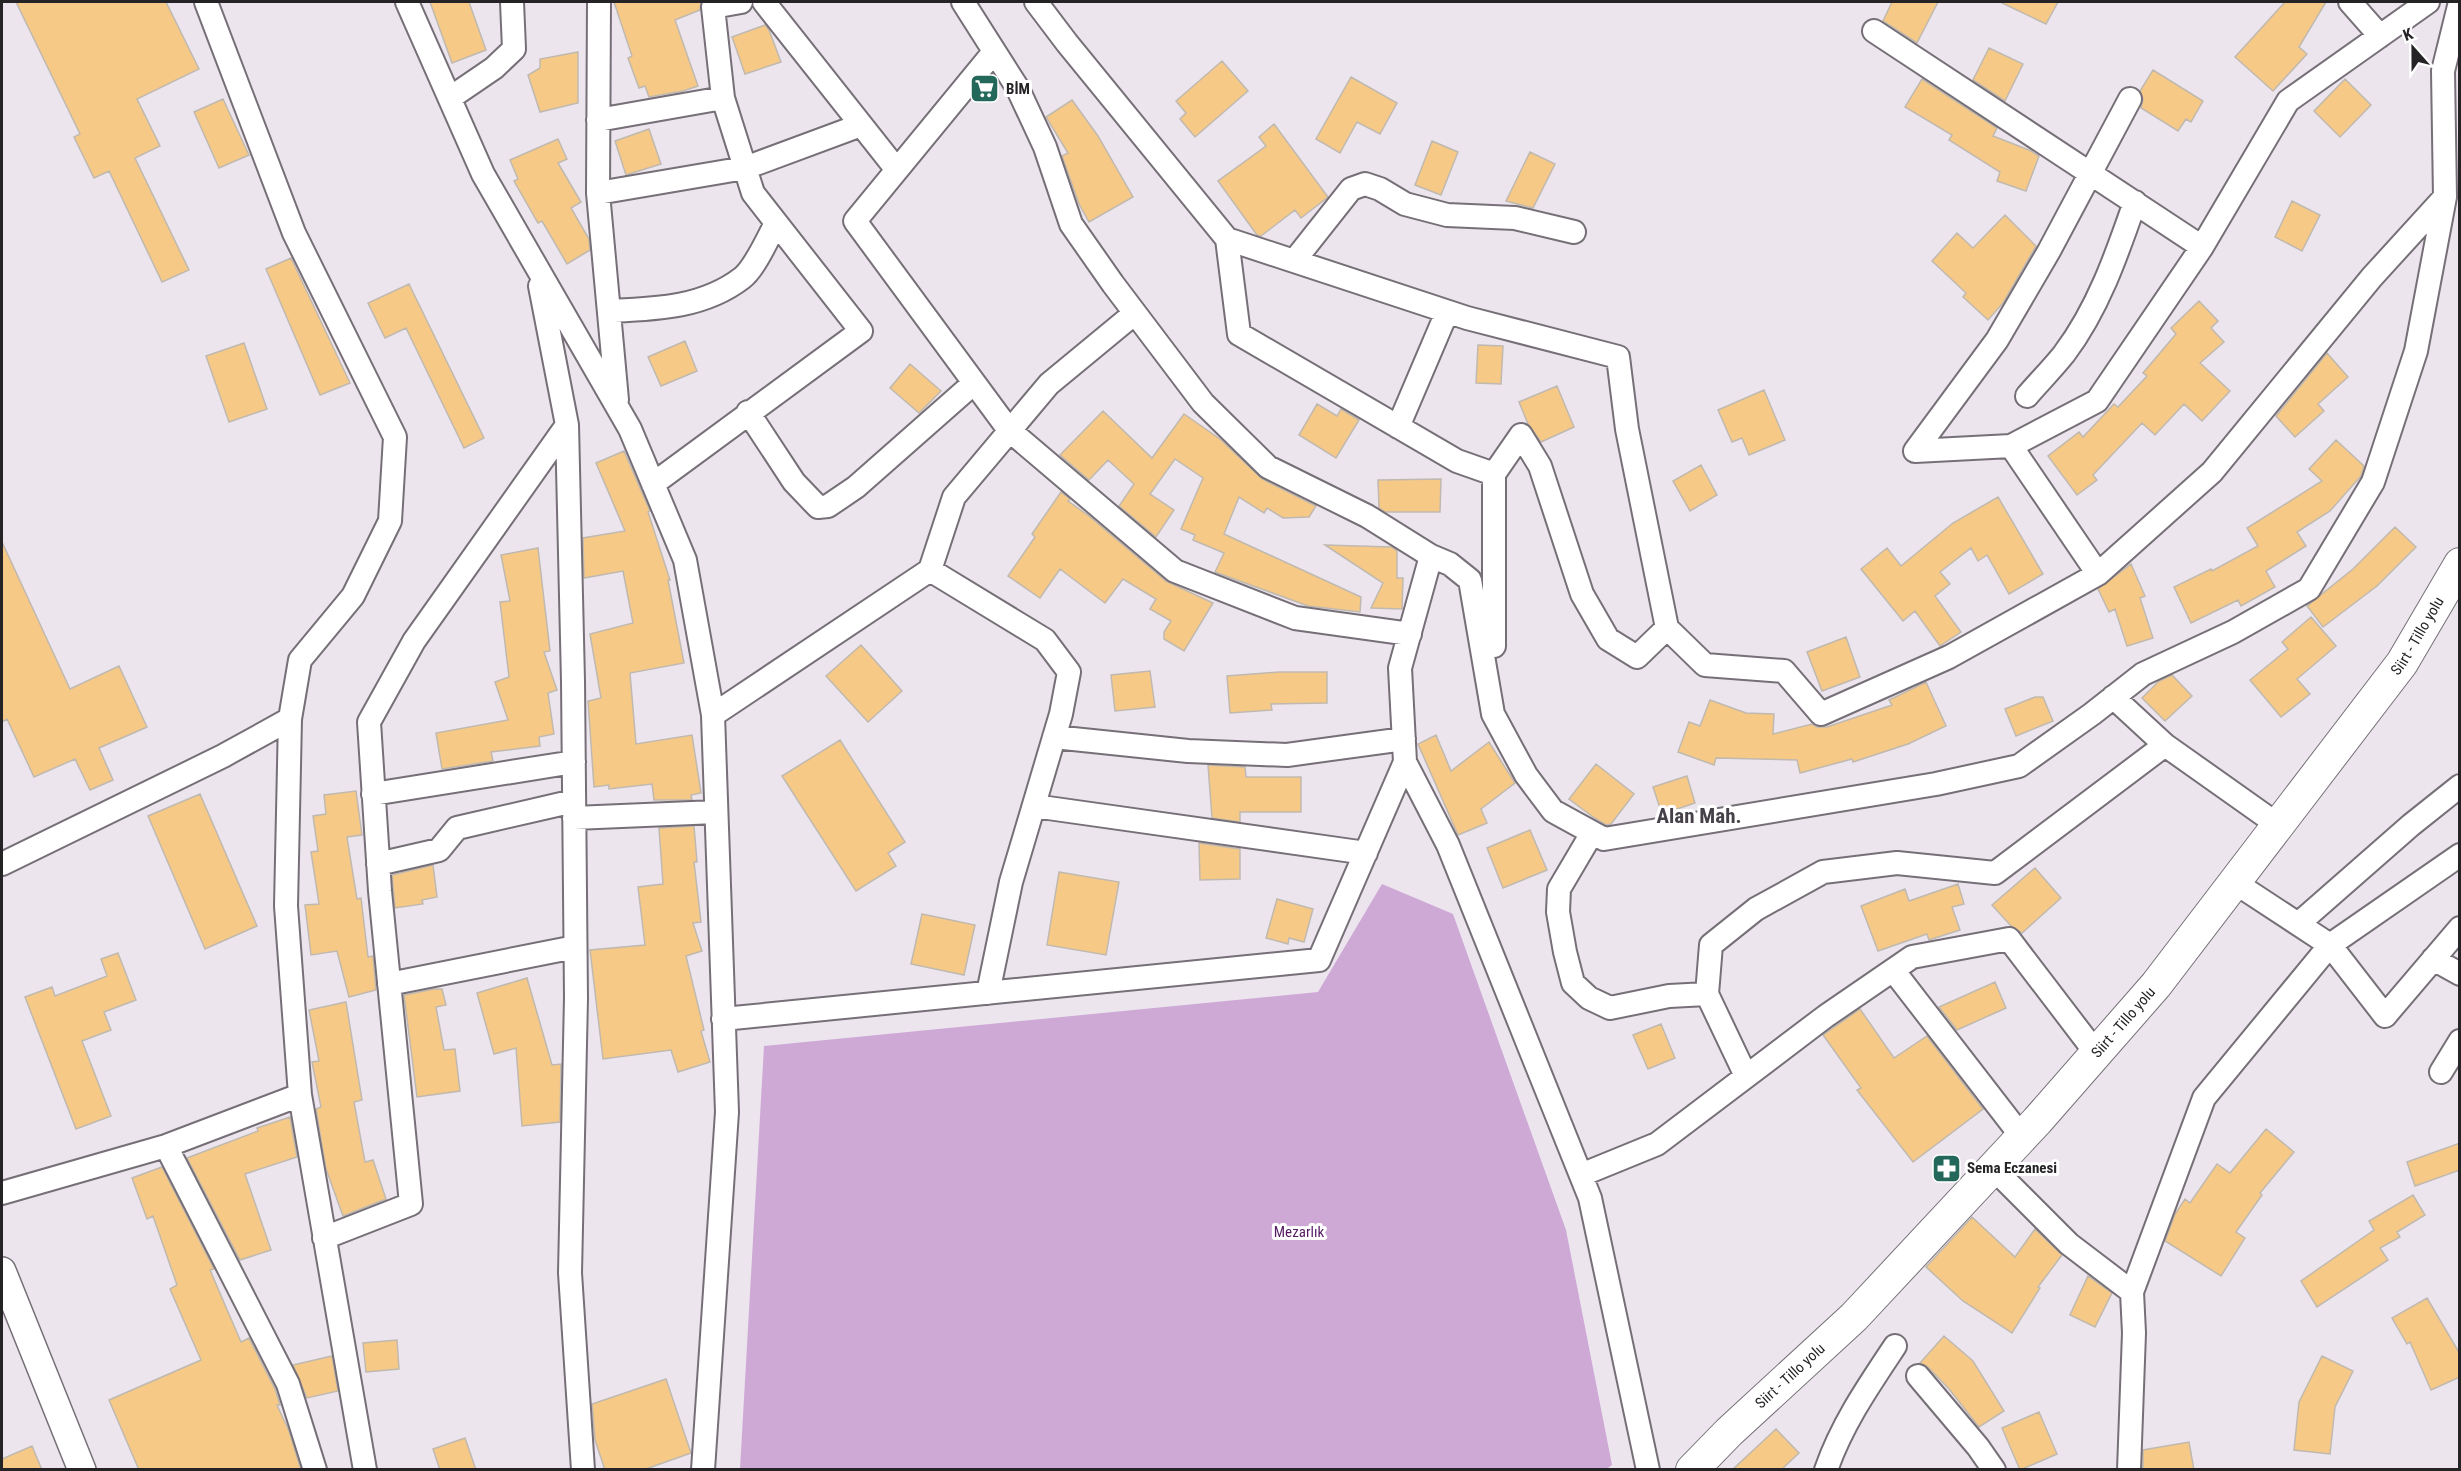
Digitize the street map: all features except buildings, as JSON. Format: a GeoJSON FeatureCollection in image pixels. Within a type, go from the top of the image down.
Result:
{"type":"FeatureCollection","features":[{"type":"Feature","properties":{"kind":"main road","name":"Siirt - Tillo yolu"},"geometry":{"type":"LineString","coordinates":[[1728,1432],[1854,1317],[2022,1137],[2156,985],[2402,663],[2460,564]]}},
{"type":"Feature","properties":{"kind":"main road"},"geometry":{"type":"LineString","coordinates":[[1683,1470],[1728,1432]]}},
{"type":"Feature","properties":{"kind":"main road"},"geometry":{"type":"LineString","coordinates":[[1692,1470],[1728,1432]]}},
{"type":"Feature","properties":{"kind":"street"},"geometry":{"type":"LineString","coordinates":[[206,2],[294,233],[395,437],[390,521],[353,596],[300,660],[290,719],[286,906],[300,1095],[365,1470]]}},
{"type":"Feature","properties":{"kind":"street"},"geometry":{"type":"LineString","coordinates":[[407,2],[483,174],[630,429],[685,560],[713,715],[726,1112],[703,1470]]}},
{"type":"Feature","properties":{"kind":"street"},"geometry":{"type":"LineString","coordinates":[[450,98],[494,68],[514,49],[512,2]]}},
{"type":"Feature","properties":{"kind":"street"},"geometry":{"type":"LineString","coordinates":[[599,2],[598,193],[618,408]]}},
{"type":"Feature","properties":{"kind":"street"},"geometry":{"type":"LineString","coordinates":[[653,484],[861,331],[753,193],[723,98],[713,8],[741,2]]}},
{"type":"Feature","properties":{"kind":"street"},"geometry":{"type":"LineString","coordinates":[[764,2],[897,170]]}},
{"type":"Feature","properties":{"kind":"street"},"geometry":{"type":"LineString","coordinates":[[963,2],[1017,87],[1045,147],[1071,224],[1203,403],[1268,467],[1367,516],[1431,556],[1450,564],[1470,580],[1493,714],[1526,775],[1553,811],[1604,839],[1936,784],[2019,766],[2144,674],[2233,632],[2309,589],[2373,482],[2416,351],[2445,197],[2443,71],[2460,3]]}},
{"type":"Feature","properties":{"kind":"street"},"geometry":{"type":"LineString","coordinates":[[1036,2],[1227,239],[1239,334],[1457,461],[1494,474]]}},
{"type":"Feature","properties":{"kind":"street"},"geometry":{"type":"LineString","coordinates":[[2350,2],[2380,36]]}},
{"type":"Feature","properties":{"kind":"street"},"geometry":{"type":"LineString","coordinates":[[2130,99],[2089,172],[2049,252],[1996,340],[1915,450],[2012,446],[2097,401],[2202,247],[2288,101],[2428,2]]}},
{"type":"Feature","properties":{"kind":"street"},"geometry":{"type":"LineString","coordinates":[[1874,31],[2202,247]]}},
{"type":"Feature","properties":{"kind":"street"},"geometry":{"type":"LineString","coordinates":[[993,52],[855,221],[1009,430],[1175,571],[1295,618],[1410,634]]}},
{"type":"Feature","properties":{"kind":"street"},"geometry":{"type":"LineString","coordinates":[[598,120],[723,98]]}},
{"type":"Feature","properties":{"kind":"street"},"geometry":{"type":"LineString","coordinates":[[598,193],[745,168],[861,125]]}},
{"type":"Feature","properties":{"kind":"street"},"geometry":{"type":"LineString","coordinates":[[1227,239],[1447,312],[1618,357],[1627,429],[1667,628],[1705,665],[1784,671],[1821,714],[1949,657],[2098,574],[2212,472],[2372,277],[2445,197],[2460,176]]}},
{"type":"Feature","properties":{"kind":"street"},"geometry":{"type":"LineString","coordinates":[[1294,261],[1351,189],[1365,184],[1380,189],[1405,204],[1447,215],[1515,218],[1574,232]]}},
{"type":"Feature","properties":{"kind":"street"},"geometry":{"type":"LineString","coordinates":[[2027,396],[2064,353],[2092,308],[2117,255],[2135,202]]}},
{"type":"Feature","properties":{"kind":"street"},"geometry":{"type":"LineString","coordinates":[[609,310],[654,309],[690,303],[717,292],[743,278],[776,223]]}},
{"type":"Feature","properties":{"kind":"street"},"geometry":{"type":"LineString","coordinates":[[537,267],[567,425],[574,762],[575,947],[570,1273],[583,1470]]}},
{"type":"Feature","properties":{"kind":"street"},"geometry":{"type":"LineString","coordinates":[[1398,427],[1447,312]]}},
{"type":"Feature","properties":{"kind":"street"},"geometry":{"type":"LineString","coordinates":[[713,715],[930,570],[954,497],[1049,384],[1135,313]]}},
{"type":"Feature","properties":{"kind":"street"},"geometry":{"type":"LineString","coordinates":[[748,412],[794,482],[818,507],[828,506],[856,487],[974,383]]}},
{"type":"Feature","properties":{"kind":"street"},"geometry":{"type":"LineString","coordinates":[[324,1238],[411,1204],[378,864],[369,722],[414,641],[567,425]]}},
{"type":"Feature","properties":{"kind":"street"},"geometry":{"type":"LineString","coordinates":[[1493,714],[1494,474],[1521,435],[1540,466],[1582,594],[1608,639],[1637,657],[1667,628]]}},
{"type":"Feature","properties":{"kind":"street"},"geometry":{"type":"LineString","coordinates":[[2012,446],[2098,574]]}},
{"type":"Feature","properties":{"kind":"street"},"geometry":{"type":"LineString","coordinates":[[1431,556],[1400,668],[1405,762],[1448,845],[1590,1198],[1648,1470]]}},
{"type":"Feature","properties":{"kind":"street"},"geometry":{"type":"LineString","coordinates":[[930,570],[1045,640],[1070,672],[1054,737],[1011,882],[988,993]]}},
{"type":"Feature","properties":{"kind":"street"},"geometry":{"type":"LineString","coordinates":[[2113,698],[2165,745],[2278,825]]}},
{"type":"Feature","properties":{"kind":"street"},"geometry":{"type":"LineString","coordinates":[[2,864],[222,756],[290,719]]}},
{"type":"Feature","properties":{"kind":"street"},"geometry":{"type":"LineString","coordinates":[[1054,737],[1188,751],[1287,755],[1404,740]]}},
{"type":"Feature","properties":{"kind":"street"},"geometry":{"type":"LineString","coordinates":[[1746,1076],[1707,994],[1711,945],[1766,903],[1823,872],[1897,863],[1995,873],[2165,745]]}},
{"type":"Feature","properties":{"kind":"street"},"geometry":{"type":"LineString","coordinates":[[373,794],[574,762]]}},
{"type":"Feature","properties":{"kind":"street"},"geometry":{"type":"LineString","coordinates":[[723,1019],[1319,960],[1405,762]]}},
{"type":"Feature","properties":{"kind":"street"},"geometry":{"type":"LineString","coordinates":[[2298,924],[2411,825],[2460,786]]}},
{"type":"Feature","properties":{"kind":"street"},"geometry":{"type":"LineString","coordinates":[[1034,806],[1366,853]]}},
{"type":"Feature","properties":{"kind":"street"},"geometry":{"type":"LineString","coordinates":[[378,864],[439,850],[457,828],[574,810],[716,812]]}},
{"type":"Feature","properties":{"kind":"street"},"geometry":{"type":"LineString","coordinates":[[1592,832],[1559,889],[1558,912],[1565,952],[1574,983],[1589,998],[1610,1008],[1669,996],[1707,994]]}},
{"type":"Feature","properties":{"kind":"street"},"geometry":{"type":"LineString","coordinates":[[2129,1470],[2134,1333],[2132,1292],[2204,1098],[2330,945],[2460,855]]}},
{"type":"Feature","properties":{"kind":"street"},"geometry":{"type":"LineString","coordinates":[[2234,882],[2330,945],[2385,1016],[2460,928]]}},
{"type":"Feature","properties":{"kind":"street"},"geometry":{"type":"LineString","coordinates":[[1581,1175],[1657,1144],[1826,1016],[1912,957],[2009,939],[2096,1053]]}},
{"type":"Feature","properties":{"kind":"street"},"geometry":{"type":"LineString","coordinates":[[389,984],[575,947]]}},
{"type":"Feature","properties":{"kind":"street"},"geometry":{"type":"LineString","coordinates":[[2433,959],[2460,974]]}},
{"type":"Feature","properties":{"kind":"street"},"geometry":{"type":"LineString","coordinates":[[1893,969],[2022,1137]]}},
{"type":"Feature","properties":{"kind":"street"},"geometry":{"type":"LineString","coordinates":[[2441,1072],[2460,1041]]}},
{"type":"Feature","properties":{"kind":"street"},"geometry":{"type":"LineString","coordinates":[[2,1193],[166,1146],[300,1095]]}},
{"type":"Feature","properties":{"kind":"street"},"geometry":{"type":"LineString","coordinates":[[166,1146],[288,1384],[315,1470]]}},
{"type":"Feature","properties":{"kind":"street"},"geometry":{"type":"LineString","coordinates":[[1992,1168],[2069,1244],[2132,1292]]}},
{"type":"Feature","properties":{"kind":"street"},"geometry":{"type":"LineString","coordinates":[[2,1271],[82,1470]]}},
{"type":"Feature","properties":{"kind":"street"},"geometry":{"type":"LineString","coordinates":[[1826,1470],[1834,1446],[1859,1399],[1895,1346]]}},
{"type":"Feature","properties":{"kind":"street"},"geometry":{"type":"LineString","coordinates":[[1917,1376],[1978,1447],[1994,1470]]}},
{"type":"Feature","properties":{"kind":"green space","name":"Mezarlık"},"geometry":{"type":"Polygon","coordinates":[[[1382,884],[1453,914],[1566,1230],[1612,1465],[1605,1470],[740,1469],[764,1046],[1318,992],[1382,884]]]}},
{"type":"Feature","properties":{"kind":"place","name":"BİM"},"geometry":{"type":"Point","coordinates":[985,89]}},
{"type":"Feature","properties":{"kind":"place","name":"Sema Eczanesi"},"geometry":{"type":"Point","coordinates":[1946,1168]}},
{"type":"Feature","properties":{"kind":"district","name":"Alan Mah."},"geometry":{"type":"Point","coordinates":[1699,816]}}]}
